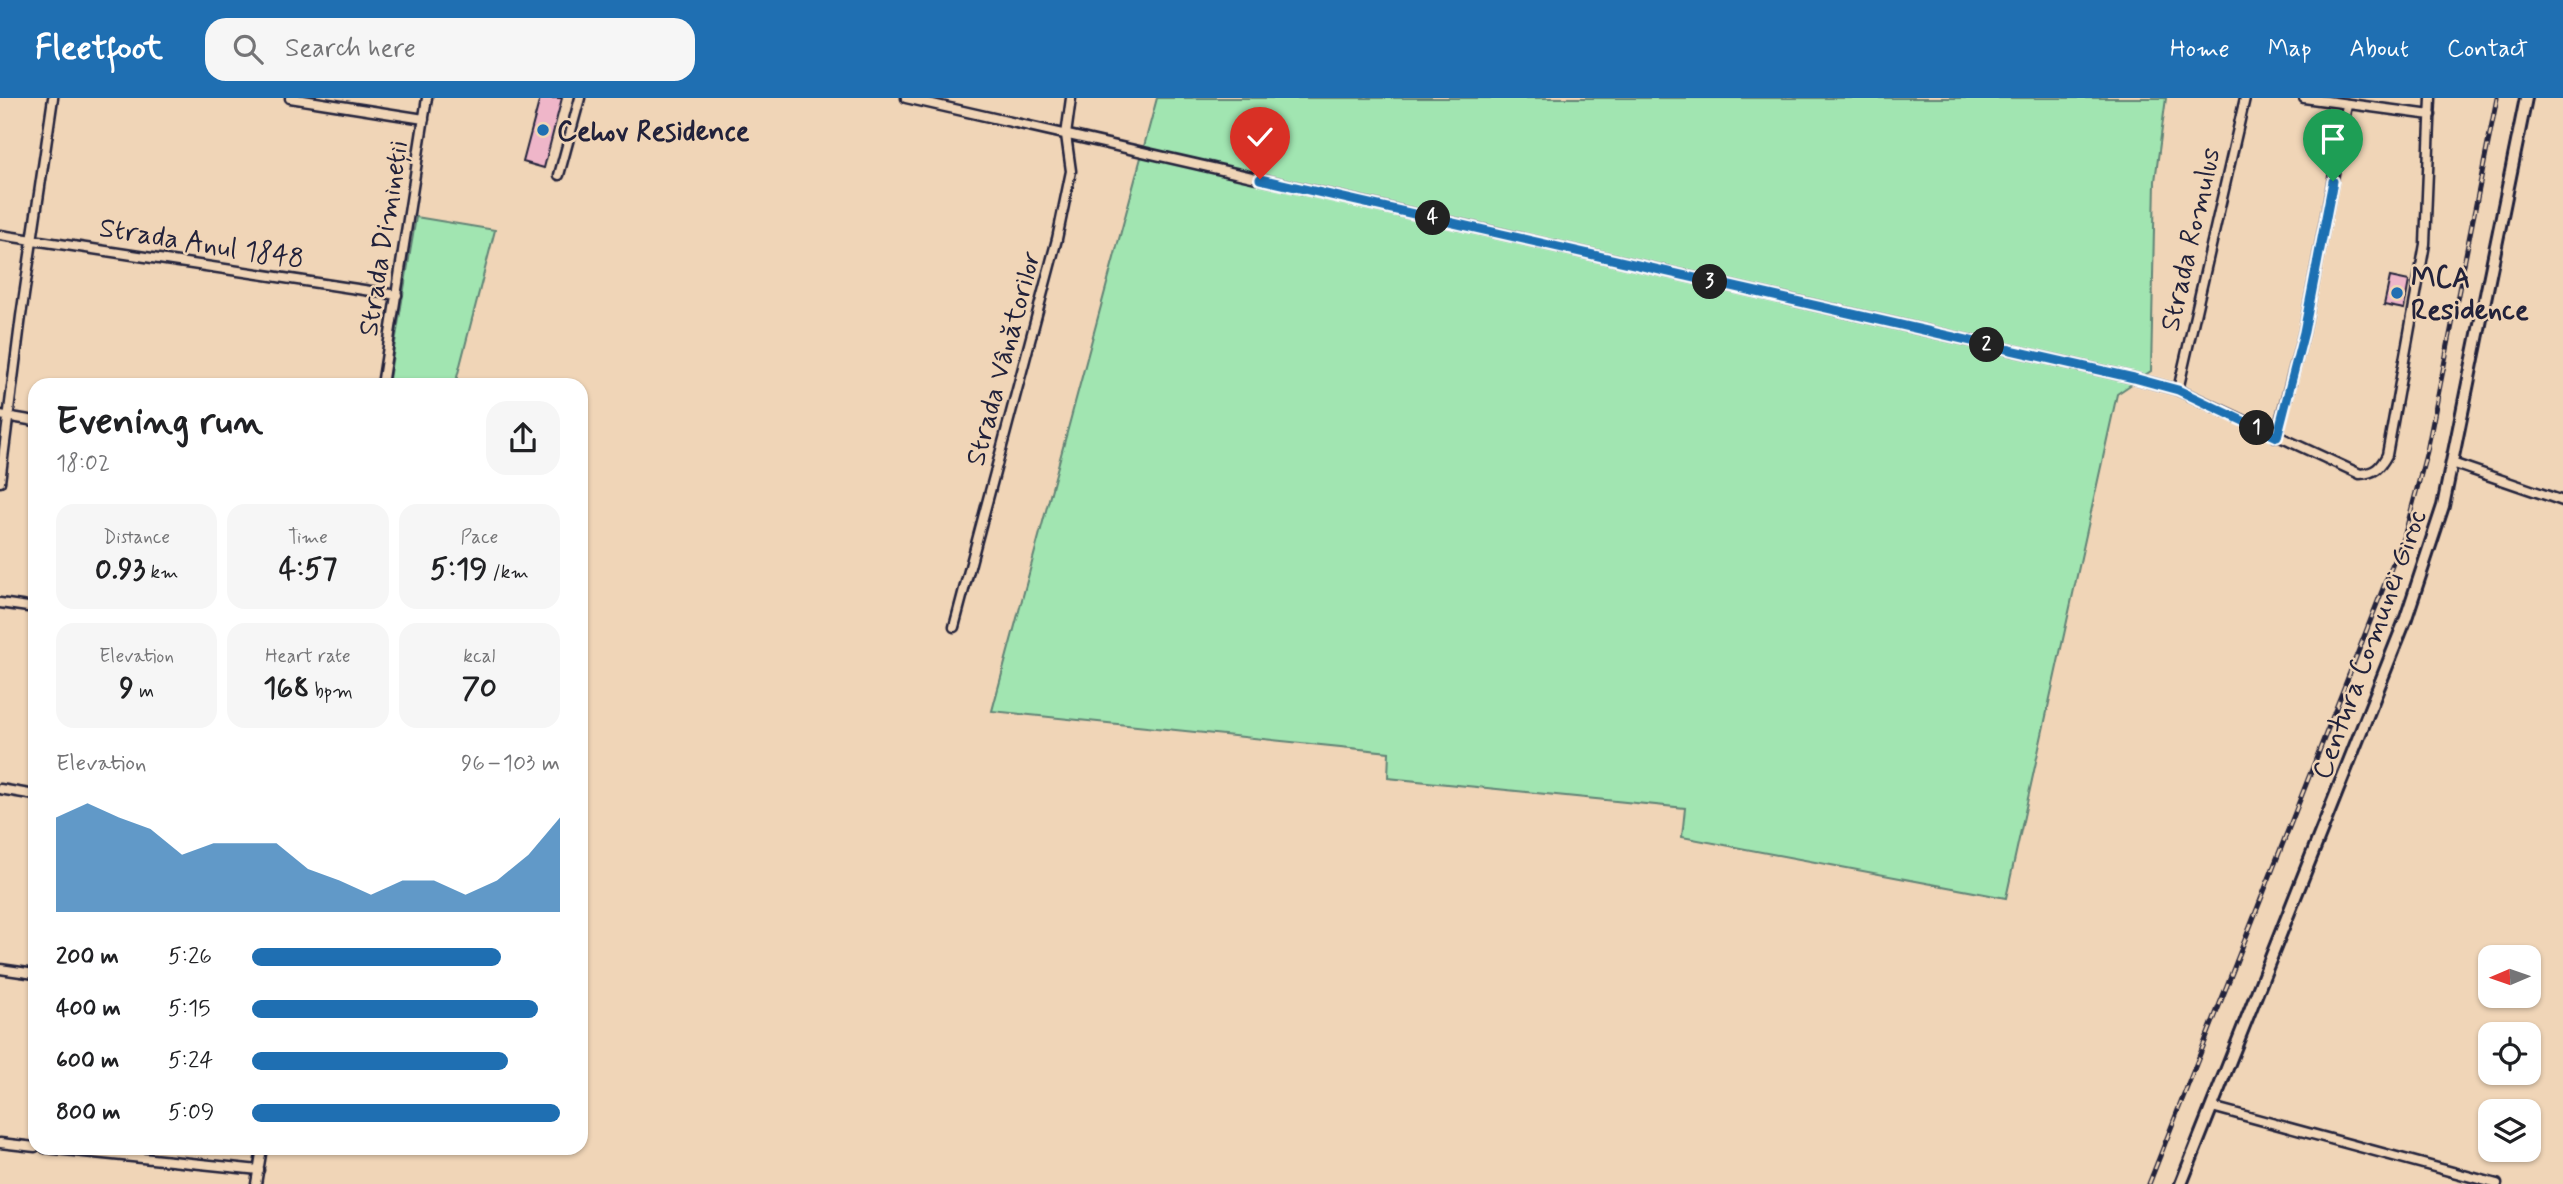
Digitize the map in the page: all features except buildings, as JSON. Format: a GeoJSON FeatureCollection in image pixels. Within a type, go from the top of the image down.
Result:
{"type":"FeatureCollection","features":[{"type":"Feature","properties":{"kind":"main road","name":"Centura Comunei Giroc"},"geometry":{"type":"LineString","coordinates":[[2182,1184],[2406,618],[2433,543],[2452,463],[2526,98]]}},
{"type":"Feature","properties":{"kind":"street"},"geometry":{"type":"LineString","coordinates":[[0,482],[53,98]]}},
{"type":"Feature","properties":{"kind":"street"},"geometry":{"type":"LineString","coordinates":[[290,98],[424,119]]}},
{"type":"Feature","properties":{"kind":"street","name":"Strada Dimineții"},"geometry":{"type":"LineString","coordinates":[[383,378],[427,98]]}},
{"type":"Feature","properties":{"kind":"street"},"geometry":{"type":"LineString","coordinates":[[559,175],[580,98]]}},
{"type":"Feature","properties":{"kind":"street"},"geometry":{"type":"LineString","coordinates":[[906,98],[2178,390],[2349,471],[2372,473],[2381,466],[2387,454],[2422,264],[2431,98]]}},
{"type":"Feature","properties":{"kind":"street","name":"Strada Vânătorilor"},"geometry":{"type":"LineString","coordinates":[[954,627],[1057,239],[1071,171],[1066,135],[1071,98]]}},
{"type":"Feature","properties":{"kind":"street","name":"Strada Romulus"},"geometry":{"type":"LineString","coordinates":[[2178,390],[2245,98]]}},
{"type":"Feature","properties":{"kind":"street"},"geometry":{"type":"LineString","coordinates":[[2304,98],[2431,115]]}},
{"type":"Feature","properties":{"kind":"street"},"geometry":{"type":"LineString","coordinates":[[2277,437],[2304,332],[2347,105]]}},
{"type":"Feature","properties":{"kind":"street","name":"Strada Anul 1848"},"geometry":{"type":"LineString","coordinates":[[0,235],[397,295]]}},
{"type":"Feature","properties":{"kind":"street"},"geometry":{"type":"LineString","coordinates":[[0,415],[28,420]]}},
{"type":"Feature","properties":{"kind":"street"},"geometry":{"type":"LineString","coordinates":[[2452,463],[2563,501]]}},
{"type":"Feature","properties":{"kind":"street"},"geometry":{"type":"LineString","coordinates":[[0,603],[28,607]]}},
{"type":"Feature","properties":{"kind":"street"},"geometry":{"type":"LineString","coordinates":[[0,789],[28,794]]}},
{"type":"Feature","properties":{"kind":"street"},"geometry":{"type":"LineString","coordinates":[[0,969],[28,973]]}},
{"type":"Feature","properties":{"kind":"street"},"geometry":{"type":"LineString","coordinates":[[2212,1107],[2497,1184]]}},
{"type":"Feature","properties":{"kind":"street"},"geometry":{"type":"LineString","coordinates":[[0,1143],[28,1146]]}},
{"type":"Feature","properties":{"kind":"street"},"geometry":{"type":"LineString","coordinates":[[113,1155],[259,1170]]}},
{"type":"Feature","properties":{"kind":"street"},"geometry":{"type":"LineString","coordinates":[[256,1184],[261,1155]]}},
{"type":"Feature","properties":{"kind":"green space"},"geometry":{"type":"Polygon","coordinates":[[[1157,98],[2166,98],[2155,181],[2151,371],[2117,394],[2006,898],[1682,837],[1685,808],[1388,778],[1389,752],[992,711],[1157,98]]]}},
{"type":"Feature","properties":{"kind":"green space"},"geometry":{"type":"Polygon","coordinates":[[[416,217],[495,230],[457,378],[389,378],[416,217]]]}},
{"type":"Feature","properties":{"kind":"railway"},"geometry":{"type":"LineString","coordinates":[[2149,1184],[2406,530],[2427,451],[2497,98]]}},
{"type":"Feature","properties":{"kind":"place","name":"Cehov Residence"},"geometry":{"type":"Point","coordinates":[543,130]}},
{"type":"Feature","properties":{"kind":"place","name":"MCA Residence"},"geometry":{"type":"Point","coordinates":[2397,293]}},
{"type":"Feature","properties":{"kind":"route"},"geometry":{"type":"LineString","coordinates":[[1260,179],[2134,378],[2178,390],[2277,437],[2304,332],[2333,181]]}}]}
